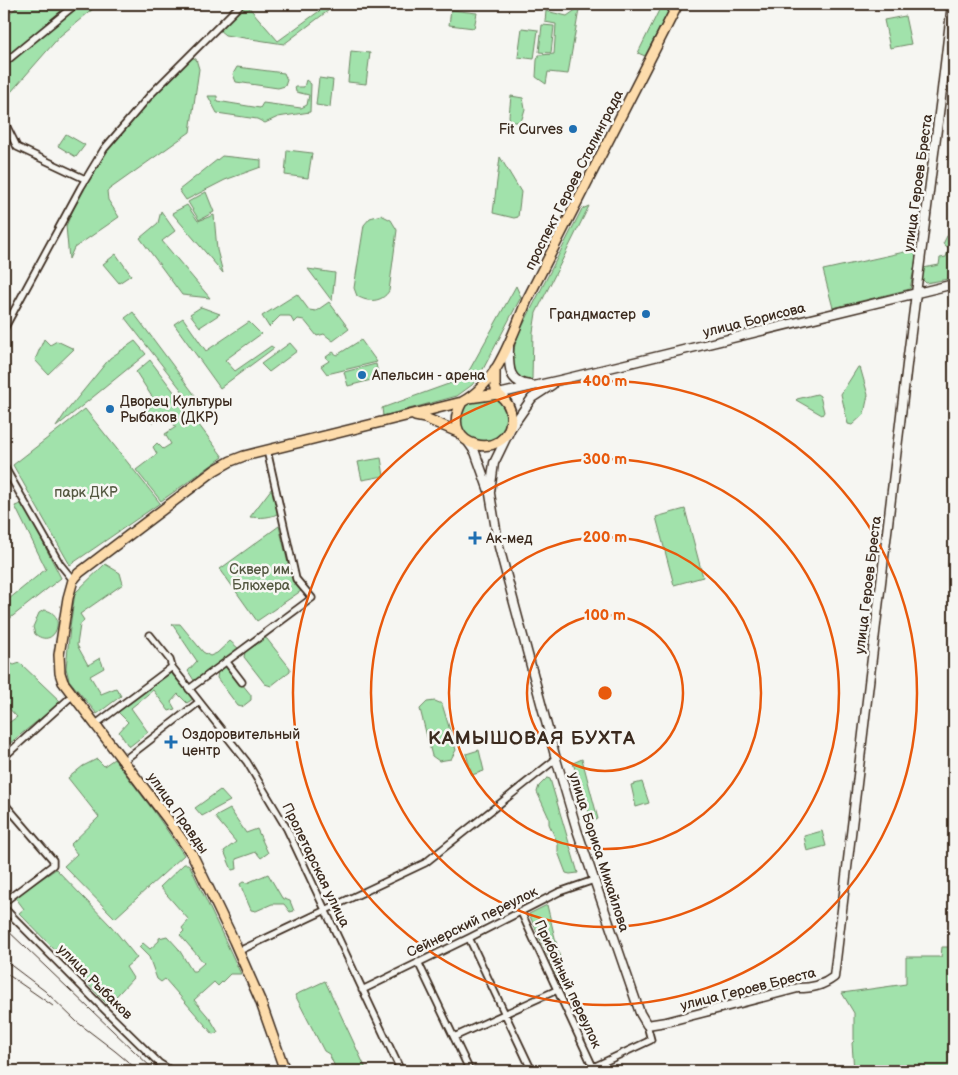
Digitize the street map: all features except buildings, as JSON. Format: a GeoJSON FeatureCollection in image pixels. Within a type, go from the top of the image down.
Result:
{"type":"FeatureCollection","features":[{"type":"Feature","properties":{"kind":"main road","name":"проспект Героев Сталинграда"},"geometry":{"type":"LineString","coordinates":[[465,400],[496,369],[528,300],[678,4]]}},
{"type":"Feature","properties":{"kind":"main road"},"geometry":{"type":"LineString","coordinates":[[409,415],[425,418],[458,432],[468,442],[486,446],[495,444],[511,428],[512,417],[510,407],[505,399],[498,394],[495,386],[496,369]]}},
{"type":"Feature","properties":{"kind":"main road"},"geometry":{"type":"LineString","coordinates":[[73,580],[79,573],[104,554],[231,460],[465,400],[498,394]]}},
{"type":"Feature","properties":{"kind":"main road"},"geometry":{"type":"LineString","coordinates":[[458,432],[456,422],[457,411],[465,400]]}},
{"type":"Feature","properties":{"kind":"main road","name":"улица Правды"},"geometry":{"type":"LineString","coordinates":[[73,580],[64,619],[59,666],[63,682],[192,854],[239,951],[260,1000],[285,1071]]}},
{"type":"Feature","properties":{"kind":"street"},"geometry":{"type":"LineString","coordinates":[[4,63],[76,4]]}},
{"type":"Feature","properties":{"kind":"street"},"geometry":{"type":"LineString","coordinates":[[4,329],[85,179],[104,149],[152,93],[241,4]]}},
{"type":"Feature","properties":{"kind":"street","name":"улица Героев Бреста"},"geometry":{"type":"LineString","coordinates":[[647,1025],[666,1022],[798,988],[809,988],[824,984],[834,977],[952,4]]}},
{"type":"Feature","properties":{"kind":"street"},"geometry":{"type":"LineString","coordinates":[[4,121],[17,147],[85,179]]}},
{"type":"Feature","properties":{"kind":"street","name":"улица Борисова"},"geometry":{"type":"LineString","coordinates":[[498,394],[954,284]]}},
{"type":"Feature","properties":{"kind":"street"},"geometry":{"type":"LineString","coordinates":[[509,343],[510,370],[515,380],[523,385],[535,386]]}},
{"type":"Feature","properties":{"kind":"street","name":"улица Борисова"},"geometry":{"type":"LineString","coordinates":[[511,428],[532,398],[560,380]]}},
{"type":"Feature","properties":{"kind":"street","name":"улица Бориса Михайлова"},"geometry":{"type":"LineString","coordinates":[[490,494],[494,463],[511,428]]}},
{"type":"Feature","properties":{"kind":"street","name":"улица Бориса Михайлова"},"geometry":{"type":"LineString","coordinates":[[468,442],[475,452],[490,494],[499,547],[556,759],[594,880],[651,1040],[593,1067]]}},
{"type":"Feature","properties":{"kind":"street"},"geometry":{"type":"LineString","coordinates":[[189,689],[312,598],[296,579],[267,450]]}},
{"type":"Feature","properties":{"kind":"street"},"geometry":{"type":"LineString","coordinates":[[4,466],[60,564],[73,580]]}},
{"type":"Feature","properties":{"kind":"street","name":"Пролетарская улица"},"geometry":{"type":"LineString","coordinates":[[150,635],[170,660],[172,667],[247,762],[287,829],[401,1071]]}},
{"type":"Feature","properties":{"kind":"street"},"geometry":{"type":"LineString","coordinates":[[226,661],[242,682]]}},
{"type":"Feature","properties":{"kind":"street"},"geometry":{"type":"LineString","coordinates":[[96,724],[172,667]]}},
{"type":"Feature","properties":{"kind":"street"},"geometry":{"type":"LineString","coordinates":[[4,757],[73,695]]}},
{"type":"Feature","properties":{"kind":"street"},"geometry":{"type":"LineString","coordinates":[[123,761],[199,702]]}},
{"type":"Feature","properties":{"kind":"street"},"geometry":{"type":"LineString","coordinates":[[239,951],[425,863],[556,759]]}},
{"type":"Feature","properties":{"kind":"street"},"geometry":{"type":"LineString","coordinates":[[4,803],[53,860],[53,865],[4,902]]}},
{"type":"Feature","properties":{"kind":"street","name":"Сейнерский переулок"},"geometry":{"type":"LineString","coordinates":[[362,990],[559,892],[594,880]]}},
{"type":"Feature","properties":{"kind":"street","name":"улица Рыбаков"},"geometry":{"type":"LineString","coordinates":[[4,908],[159,1063],[172,1071]]}},
{"type":"Feature","properties":{"kind":"street","name":"Прибойный переулок"},"geometry":{"type":"LineString","coordinates":[[522,912],[593,1067]]}},
{"type":"Feature","properties":{"kind":"street"},"geometry":{"type":"LineString","coordinates":[[469,938],[532,1071]]}},
{"type":"Feature","properties":{"kind":"street"},"geometry":{"type":"LineString","coordinates":[[418,962],[470,1071]]}},
{"type":"Feature","properties":{"kind":"street"},"geometry":{"type":"LineString","coordinates":[[454,1038],[557,990]]}},
{"type":"Feature","properties":{"kind":"street"},"geometry":{"type":"LineString","coordinates":[[585,1071],[593,1067]]}},
{"type":"Feature","properties":{"kind":"green space"},"geometry":{"type":"Polygon","coordinates":[[[21,4],[99,4],[60,36],[4,100],[4,18],[21,4]]]}},
{"type":"Feature","properties":{"kind":"green space"},"geometry":{"type":"Polygon","coordinates":[[[246,4],[278,41],[329,4],[337,4],[284,44],[225,35],[219,30],[246,4]]]}},
{"type":"Feature","properties":{"kind":"green space"},"geometry":{"type":"Polygon","coordinates":[[[580,4],[568,74],[548,72],[546,84],[536,77],[537,60],[539,55],[554,54],[556,24],[545,22],[546,11],[567,16],[577,9],[580,4]]]}},
{"type":"Feature","properties":{"kind":"green space"},"geometry":{"type":"Polygon","coordinates":[[[662,4],[672,4],[645,56],[638,53],[662,4]]]}},
{"type":"Feature","properties":{"kind":"green space"},"geometry":{"type":"Polygon","coordinates":[[[451,10],[477,13],[474,28],[449,25],[451,10]]]}},
{"type":"Feature","properties":{"kind":"green space"},"geometry":{"type":"Polygon","coordinates":[[[905,16],[911,44],[890,48],[884,20],[905,16]]]}},
{"type":"Feature","properties":{"kind":"green space"},"geometry":{"type":"Polygon","coordinates":[[[542,25],[554,26],[551,53],[539,52],[542,25]]]}},
{"type":"Feature","properties":{"kind":"green space"},"geometry":{"type":"Polygon","coordinates":[[[522,28],[538,30],[534,59],[518,57],[522,28]]]}},
{"type":"Feature","properties":{"kind":"green space"},"geometry":{"type":"Polygon","coordinates":[[[351,51],[370,53],[366,84],[348,82],[351,51]]]}},
{"type":"Feature","properties":{"kind":"green space"},"geometry":{"type":"Polygon","coordinates":[[[191,57],[196,59],[199,69],[190,132],[107,191],[108,200],[119,217],[74,248],[69,259],[66,226],[84,184],[102,155],[191,57]]]}},
{"type":"Feature","properties":{"kind":"green space"},"geometry":{"type":"Polygon","coordinates":[[[237,67],[284,73],[287,80],[285,86],[278,88],[236,82],[233,74],[237,67]]]}},
{"type":"Feature","properties":{"kind":"green space"},"geometry":{"type":"Polygon","coordinates":[[[319,78],[333,80],[330,107],[316,105],[319,78]]]}},
{"type":"Feature","properties":{"kind":"green space"},"geometry":{"type":"Polygon","coordinates":[[[306,80],[311,84],[310,112],[278,117],[265,123],[257,119],[217,113],[208,96],[217,96],[217,101],[260,108],[263,103],[301,108],[307,105],[309,95],[296,92],[295,87],[304,87],[306,80]]]}},
{"type":"Feature","properties":{"kind":"green space"},"geometry":{"type":"Polygon","coordinates":[[[511,96],[523,98],[525,109],[521,122],[510,122],[511,96]]]}},
{"type":"Feature","properties":{"kind":"green space"},"geometry":{"type":"Polygon","coordinates":[[[66,134],[85,145],[76,157],[58,146],[66,134]]]}},
{"type":"Feature","properties":{"kind":"green space"},"geometry":{"type":"Polygon","coordinates":[[[287,150],[312,153],[308,178],[285,175],[287,150]]]}},
{"type":"Feature","properties":{"kind":"green space"},"geometry":{"type":"Polygon","coordinates":[[[222,156],[261,160],[261,167],[225,180],[186,200],[179,190],[222,156]]]}},
{"type":"Feature","properties":{"kind":"green space"},"geometry":{"type":"Polygon","coordinates":[[[500,157],[521,192],[518,217],[514,218],[493,213],[500,157]]]}},
{"type":"Feature","properties":{"kind":"green space"},"geometry":{"type":"Polygon","coordinates":[[[206,192],[214,212],[199,220],[188,202],[206,192]]]}},
{"type":"Feature","properties":{"kind":"green space"},"geometry":{"type":"Polygon","coordinates":[[[187,205],[198,221],[214,215],[217,250],[223,273],[172,213],[187,205]]]}},
{"type":"Feature","properties":{"kind":"green space"},"geometry":{"type":"Polygon","coordinates":[[[589,206],[536,313],[533,332],[532,379],[524,381],[517,376],[513,366],[514,347],[518,336],[582,209],[589,206]]]}},
{"type":"Feature","properties":{"kind":"green space"},"geometry":{"type":"Polygon","coordinates":[[[161,211],[175,231],[162,241],[210,298],[182,295],[140,238],[158,223],[161,211]]]}},
{"type":"Feature","properties":{"kind":"green space"},"geometry":{"type":"Polygon","coordinates":[[[381,215],[391,220],[397,230],[389,291],[379,299],[366,300],[357,296],[354,288],[364,225],[370,218],[381,215]]]}},
{"type":"Feature","properties":{"kind":"green space"},"geometry":{"type":"Polygon","coordinates":[[[954,234],[954,278],[926,283],[922,279],[923,268],[939,265],[940,258],[946,257],[949,248],[943,244],[947,236],[954,234]]]}},
{"type":"Feature","properties":{"kind":"green space"},"geometry":{"type":"Polygon","coordinates":[[[918,249],[910,289],[833,308],[823,270],[918,249]]]}},
{"type":"Feature","properties":{"kind":"green space"},"geometry":{"type":"Polygon","coordinates":[[[116,254],[131,275],[119,283],[103,264],[116,254]]]}},
{"type":"Feature","properties":{"kind":"green space"},"geometry":{"type":"Polygon","coordinates":[[[308,269],[335,273],[332,301],[308,269]]]}},
{"type":"Feature","properties":{"kind":"green space"},"geometry":{"type":"Polygon","coordinates":[[[516,286],[521,297],[480,375],[472,385],[457,396],[383,416],[382,408],[465,378],[516,286]]]}},
{"type":"Feature","properties":{"kind":"green space"},"geometry":{"type":"Polygon","coordinates":[[[297,294],[309,310],[316,311],[329,302],[349,329],[333,341],[324,334],[317,336],[304,320],[298,319],[294,323],[290,316],[280,316],[269,327],[262,316],[297,294]]]}},
{"type":"Feature","properties":{"kind":"green space"},"geometry":{"type":"Polygon","coordinates":[[[201,307],[220,314],[200,327],[190,314],[201,307]]]}},
{"type":"Feature","properties":{"kind":"green space"},"geometry":{"type":"Polygon","coordinates":[[[133,312],[197,398],[191,402],[125,318],[133,312]]]}},
{"type":"Feature","properties":{"kind":"green space"},"geometry":{"type":"Polygon","coordinates":[[[183,318],[206,351],[249,322],[261,334],[225,360],[235,371],[271,346],[274,348],[220,388],[174,324],[183,318]]]}},
{"type":"Feature","properties":{"kind":"green space"},"geometry":{"type":"Polygon","coordinates":[[[44,339],[50,345],[57,341],[74,349],[48,374],[35,360],[44,339]]]}},
{"type":"Feature","properties":{"kind":"green space"},"geometry":{"type":"Polygon","coordinates":[[[361,340],[377,362],[327,374],[321,366],[329,361],[326,357],[333,352],[337,355],[361,340]]]}},
{"type":"Feature","properties":{"kind":"green space"},"geometry":{"type":"Polygon","coordinates":[[[135,341],[146,354],[56,427],[110,358],[135,341]]]}},
{"type":"Feature","properties":{"kind":"green space"},"geometry":{"type":"Polygon","coordinates":[[[290,343],[297,351],[269,372],[261,364],[290,343]]]}},
{"type":"Feature","properties":{"kind":"green space"},"geometry":{"type":"Polygon","coordinates":[[[150,360],[223,457],[161,501],[136,470],[157,454],[153,447],[157,443],[163,449],[171,444],[165,434],[176,427],[170,420],[165,420],[162,416],[152,423],[142,413],[156,403],[136,372],[150,360]]]}},
{"type":"Feature","properties":{"kind":"green space","name":"Апельсин - арена"},"geometry":{"type":"Polygon","coordinates":[[[376,364],[379,378],[348,386],[344,372],[376,364]]]}},
{"type":"Feature","properties":{"kind":"green space"},"geometry":{"type":"Polygon","coordinates":[[[858,367],[860,367],[868,395],[864,414],[852,425],[848,424],[841,394],[858,367]]]}},
{"type":"Feature","properties":{"kind":"green space"},"geometry":{"type":"Polygon","coordinates":[[[817,394],[820,396],[824,412],[822,415],[796,400],[797,399],[817,394]]]}},
{"type":"Feature","properties":{"kind":"green space"},"geometry":{"type":"Polygon","coordinates":[[[492,397],[499,400],[508,409],[507,426],[500,435],[493,439],[485,441],[470,437],[461,425],[461,416],[467,402],[492,397]]]}},
{"type":"Feature","properties":{"kind":"green space","name":"парк ДКР"},"geometry":{"type":"Polygon","coordinates":[[[85,409],[160,503],[70,565],[13,465],[85,409]]]}},
{"type":"Feature","properties":{"kind":"green space"},"geometry":{"type":"Polygon","coordinates":[[[381,458],[384,476],[362,480],[358,462],[381,458]]]}},
{"type":"Feature","properties":{"kind":"green space"},"geometry":{"type":"Polygon","coordinates":[[[272,488],[280,512],[270,516],[250,517],[272,488]]]}},
{"type":"Feature","properties":{"kind":"green space"},"geometry":{"type":"Polygon","coordinates":[[[23,503],[61,578],[4,623],[4,603],[46,569],[15,506],[23,503]]]}},
{"type":"Feature","properties":{"kind":"green space"},"geometry":{"type":"Polygon","coordinates":[[[685,509],[703,577],[674,585],[656,517],[685,509]]]}},
{"type":"Feature","properties":{"kind":"green space","name":"Сквер им. Блюхера"},"geometry":{"type":"Polygon","coordinates":[[[279,526],[291,576],[301,591],[257,621],[220,569],[279,526]]]}},
{"type":"Feature","properties":{"kind":"green space"},"geometry":{"type":"Polygon","coordinates":[[[105,564],[120,573],[123,584],[80,614],[84,620],[80,625],[77,645],[88,665],[100,658],[104,668],[90,676],[101,694],[116,688],[121,696],[97,714],[69,680],[66,668],[75,593],[105,564]]]}},
{"type":"Feature","properties":{"kind":"green space"},"geometry":{"type":"Polygon","coordinates":[[[44,610],[51,612],[56,617],[56,629],[49,638],[42,638],[35,634],[33,627],[39,613],[44,610]]]}},
{"type":"Feature","properties":{"kind":"green space"},"geometry":{"type":"Polygon","coordinates":[[[172,624],[180,624],[203,652],[210,656],[217,653],[230,641],[239,649],[195,682],[188,671],[197,661],[172,624]]]}},
{"type":"Feature","properties":{"kind":"green space"},"geometry":{"type":"Polygon","coordinates":[[[263,637],[267,639],[290,668],[290,671],[271,686],[265,684],[244,657],[245,652],[263,637]]]}},
{"type":"Feature","properties":{"kind":"green space"},"geometry":{"type":"Polygon","coordinates":[[[4,660],[14,665],[20,663],[61,702],[4,748],[4,726],[17,717],[4,703],[4,660]]]}},
{"type":"Feature","properties":{"kind":"green space"},"geometry":{"type":"Polygon","coordinates":[[[224,666],[229,668],[251,695],[251,700],[242,707],[238,706],[217,678],[218,671],[224,666]]]}},
{"type":"Feature","properties":{"kind":"green space"},"geometry":{"type":"Polygon","coordinates":[[[171,673],[193,699],[187,703],[178,694],[171,702],[175,709],[169,711],[153,690],[131,708],[148,732],[129,747],[119,732],[128,722],[118,712],[171,673]]]}},
{"type":"Feature","properties":{"kind":"green space"},"geometry":{"type":"Polygon","coordinates":[[[435,701],[442,704],[456,750],[451,759],[439,761],[432,756],[420,709],[427,702],[435,701]]]}},
{"type":"Feature","properties":{"kind":"green space"},"geometry":{"type":"Polygon","coordinates":[[[479,750],[484,771],[472,775],[466,754],[479,750]]]}},
{"type":"Feature","properties":{"kind":"green space"},"geometry":{"type":"Polygon","coordinates":[[[97,759],[104,766],[114,759],[184,855],[115,918],[64,866],[77,854],[70,845],[99,817],[68,778],[83,766],[97,759]]]}},
{"type":"Feature","properties":{"kind":"green space"},"geometry":{"type":"Polygon","coordinates":[[[582,759],[598,819],[592,822],[573,763],[582,759]]]}},
{"type":"Feature","properties":{"kind":"green space"},"geometry":{"type":"Polygon","coordinates":[[[547,778],[550,779],[578,873],[566,873],[558,852],[558,844],[549,824],[549,818],[537,792],[539,786],[547,778]]]}},
{"type":"Feature","properties":{"kind":"green space"},"geometry":{"type":"Polygon","coordinates":[[[642,782],[649,803],[636,807],[631,785],[642,782]]]}},
{"type":"Feature","properties":{"kind":"green space"},"geometry":{"type":"Polygon","coordinates":[[[220,790],[230,801],[202,816],[195,808],[220,790]]]}},
{"type":"Feature","properties":{"kind":"green space"},"geometry":{"type":"Polygon","coordinates":[[[230,809],[246,833],[257,829],[268,853],[261,858],[256,852],[236,859],[237,869],[232,870],[224,851],[236,842],[215,817],[230,809]]]}},
{"type":"Feature","properties":{"kind":"green space"},"geometry":{"type":"Polygon","coordinates":[[[822,831],[826,846],[807,851],[804,836],[822,831]]]}},
{"type":"Feature","properties":{"kind":"green space"},"geometry":{"type":"Polygon","coordinates":[[[184,864],[190,866],[241,974],[230,974],[218,986],[214,982],[194,1000],[211,1020],[218,1032],[213,1034],[165,979],[161,982],[157,979],[149,957],[139,947],[143,943],[150,949],[159,941],[159,938],[167,936],[178,948],[192,971],[195,971],[204,963],[180,935],[184,931],[182,928],[189,920],[160,887],[184,864]]]}},
{"type":"Feature","properties":{"kind":"green space"},"geometry":{"type":"Polygon","coordinates":[[[56,869],[111,926],[137,958],[126,967],[133,978],[108,1005],[19,913],[24,909],[15,897],[56,869]]]}},
{"type":"Feature","properties":{"kind":"green space"},"geometry":{"type":"Polygon","coordinates":[[[268,874],[282,898],[290,901],[294,911],[290,912],[284,904],[272,904],[256,911],[251,910],[240,884],[268,874]]]}},
{"type":"Feature","properties":{"kind":"green space"},"geometry":{"type":"Polygon","coordinates":[[[547,905],[565,979],[560,983],[529,914],[547,905]]]}},
{"type":"Feature","properties":{"kind":"green space"},"geometry":{"type":"Polygon","coordinates":[[[942,947],[954,947],[954,1071],[854,1071],[852,1043],[854,1041],[854,1013],[842,993],[906,984],[906,957],[941,957],[942,947]]]}},
{"type":"Feature","properties":{"kind":"green space"},"geometry":{"type":"Polygon","coordinates":[[[325,981],[367,1071],[337,1071],[329,1054],[324,1051],[295,995],[325,981]]]}},
{"type":"Feature","properties":{"kind":"railway"},"geometry":{"type":"LineString","coordinates":[[4,927],[155,1071]]}},
{"type":"Feature","properties":{"kind":"railway"},"geometry":{"type":"LineString","coordinates":[[4,960],[45,991],[77,1022],[139,1071]]}},
{"type":"Feature","properties":{"kind":"railway"},"geometry":{"type":"LineString","coordinates":[[4,972],[53,1006]]}},
{"type":"Feature","properties":{"kind":"place","name":"Fit Curves"},"geometry":{"type":"Point","coordinates":[573,129]}},
{"type":"Feature","properties":{"kind":"place","name":"Грандмастер"},"geometry":{"type":"Point","coordinates":[646,314]}},
{"type":"Feature","properties":{"kind":"place","name":"Апельсин - арена"},"geometry":{"type":"Point","coordinates":[362,375]}},
{"type":"Feature","properties":{"kind":"place","name":"Дворец Культуры Рыбаков (ДКР)"},"geometry":{"type":"Point","coordinates":[110,409]}},
{"type":"Feature","properties":{"kind":"place","name":"Ак-мед"},"geometry":{"type":"Point","coordinates":[475,538]}},
{"type":"Feature","properties":{"kind":"place","name":"Оздоровительный центр"},"geometry":{"type":"Point","coordinates":[171,742]}},
{"type":"Feature","properties":{"kind":"district","name":"КАМЫШОВАЯ БУХТА"},"geometry":{"type":"Point","coordinates":[532,738]}}]}
